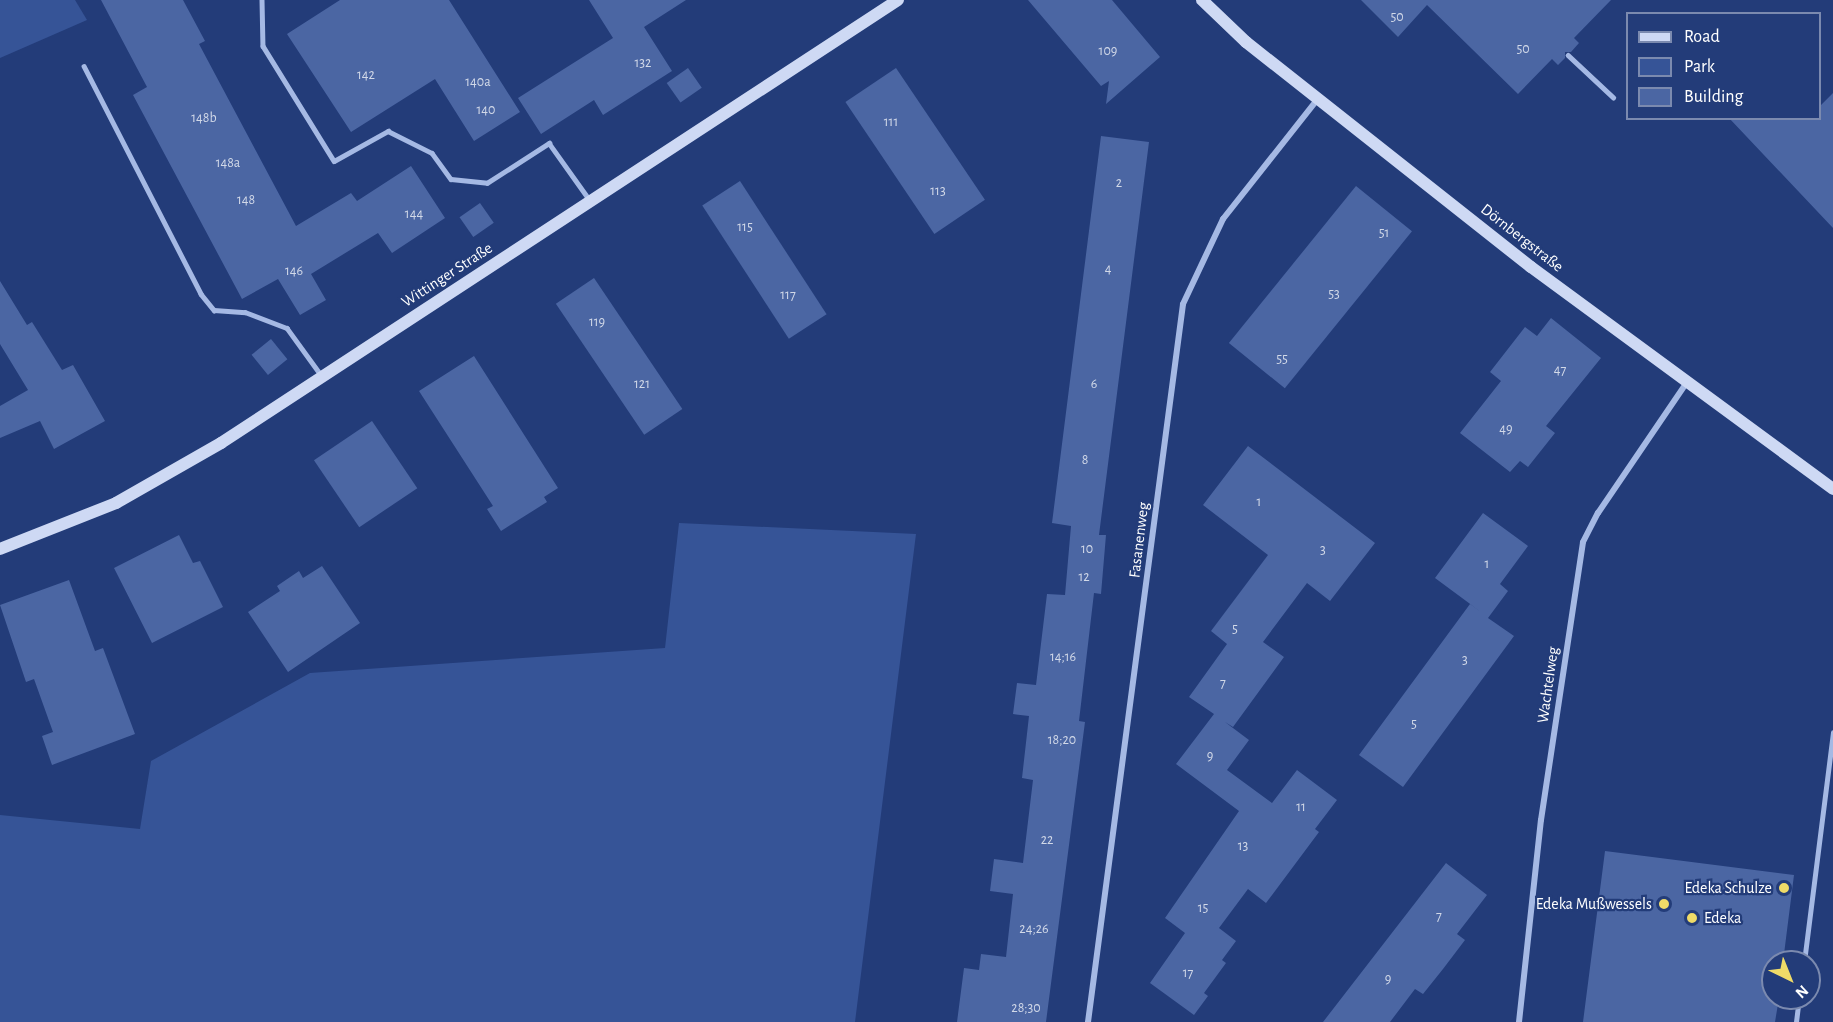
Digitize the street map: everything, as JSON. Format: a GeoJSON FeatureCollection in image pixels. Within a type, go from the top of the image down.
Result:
{"type":"FeatureCollection","features":[{"type":"Feature","properties":{"kind":"main road","name":"Wittinger Straße"},"geometry":{"type":"LineString","coordinates":[[0,549],[116,503],[221,443],[898,0]]}},
{"type":"Feature","properties":{"kind":"main road","name":"Dörnbergstraße"},"geometry":{"type":"LineString","coordinates":[[1202,0],[1246,42],[1317,100],[1531,267],[1833,489]]}},
{"type":"Feature","properties":{"kind":"street","name":"Fasanenweg"},"geometry":{"type":"LineString","coordinates":[[1088,1022],[1183,304],[1223,219],[1317,100]]}},
{"type":"Feature","properties":{"kind":"street","name":"Wachtelweg"},"geometry":{"type":"LineString","coordinates":[[1519,1022],[1541,820],[1583,542],[1598,513],[1687,382]]}},
{"type":"Feature","properties":{"kind":"lane"},"geometry":{"type":"LineString","coordinates":[[262,0],[263,46],[334,161],[388,131],[432,153],[451,179],[487,183],[549,143],[591,201]]}},
{"type":"Feature","properties":{"kind":"lane"},"geometry":{"type":"LineString","coordinates":[[1568,54],[1613,97]]}},
{"type":"Feature","properties":{"kind":"lane"},"geometry":{"type":"LineString","coordinates":[[84,66],[201,294],[214,310],[245,312],[287,328],[322,377]]}},
{"type":"Feature","properties":{"kind":"lane"},"geometry":{"type":"LineString","coordinates":[[1806,950],[1833,733]]}},
{"type":"Feature","properties":{"kind":"green space"},"geometry":{"type":"Polygon","coordinates":[[[0,0],[75,0],[87,20],[0,58],[0,0]]]}},
{"type":"Feature","properties":{"kind":"green space"},"geometry":{"type":"Polygon","coordinates":[[[679,523],[916,534],[855,1022],[0,1022],[0,815],[140,829],[151,761],[310,673],[665,648],[679,523]]]}},
{"type":"Feature","properties":{"kind":"building"},"geometry":{"type":"Polygon","coordinates":[[[101,0],[183,0],[205,41],[199,44],[296,226],[351,193],[357,201],[411,166],[445,218],[392,253],[378,233],[311,274],[326,300],[300,315],[278,279],[242,299],[133,95],[147,87],[101,0]]]}},
{"type":"Feature","properties":{"kind":"building"},"geometry":{"type":"Polygon","coordinates":[[[340,0],[449,0],[520,112],[474,141],[435,79],[351,132],[287,34],[340,0]]]}},
{"type":"Feature","properties":{"kind":"building"},"geometry":{"type":"Polygon","coordinates":[[[589,0],[686,0],[644,27],[672,71],[603,115],[594,100],[541,134],[518,98],[613,38],[589,0]]]}},
{"type":"Feature","properties":{"kind":"building"},"geometry":{"type":"Polygon","coordinates":[[[1028,0],[1112,0],[1160,57],[1106,104],[1109,81],[1101,86],[1028,0]]]}},
{"type":"Feature","properties":{"kind":"building"},"geometry":{"type":"Polygon","coordinates":[[[1361,0],[1611,0],[1574,38],[1579,43],[1571,52],[1565,52],[1565,58],[1558,65],[1552,59],[1518,94],[1427,5],[1398,37],[1361,0]]]}},
{"type":"Feature","properties":{"kind":"building"},"geometry":{"type":"Polygon","coordinates":[[[688,68],[702,88],[680,103],[667,83],[688,68]]]}},
{"type":"Feature","properties":{"kind":"building"},"geometry":{"type":"Polygon","coordinates":[[[896,68],[985,200],[934,234],[845,102],[896,68]]]}},
{"type":"Feature","properties":{"kind":"building"},"geometry":{"type":"Polygon","coordinates":[[[1833,93],[1833,228],[1731,120],[1821,120],[1821,105],[1833,93]]]}},
{"type":"Feature","properties":{"kind":"building"},"geometry":{"type":"Polygon","coordinates":[[[1101,136],[1149,142],[1099,535],[1106,535],[1101,594],[1094,593],[1079,721],[1085,722],[1046,1022],[957,1022],[964,968],[979,970],[981,954],[1006,957],[1013,894],[990,891],[994,859],[1023,863],[1033,780],[1022,778],[1029,716],[1013,714],[1017,683],[1036,685],[1047,594],[1065,595],[1071,526],[1052,523],[1101,136]]]}},
{"type":"Feature","properties":{"kind":"building"},"geometry":{"type":"Polygon","coordinates":[[[740,181],[827,314],[789,339],[702,206],[740,181]]]}},
{"type":"Feature","properties":{"kind":"building"},"geometry":{"type":"Polygon","coordinates":[[[1356,186],[1412,231],[1285,388],[1229,343],[1356,186]]]}},
{"type":"Feature","properties":{"kind":"building"},"geometry":{"type":"Polygon","coordinates":[[[480,203],[494,223],[473,237],[460,217],[480,203]]]}},
{"type":"Feature","properties":{"kind":"building"},"geometry":{"type":"Polygon","coordinates":[[[594,278],[682,409],[644,435],[556,304],[594,278]]]}},
{"type":"Feature","properties":{"kind":"building"},"geometry":{"type":"Polygon","coordinates":[[[0,281],[27,325],[32,322],[62,370],[73,365],[105,421],[54,449],[40,421],[0,438],[0,406],[28,390],[0,344],[0,281]]]}},
{"type":"Feature","properties":{"kind":"building"},"geometry":{"type":"Polygon","coordinates":[[[1551,318],[1601,358],[1546,426],[1555,433],[1528,467],[1520,461],[1510,472],[1460,433],[1501,381],[1490,372],[1525,327],[1537,336],[1551,318]]]}},
{"type":"Feature","properties":{"kind":"building"},"geometry":{"type":"Polygon","coordinates":[[[271,339],[287,359],[268,375],[252,355],[271,339]]]}},
{"type":"Feature","properties":{"kind":"building"},"geometry":{"type":"Polygon","coordinates":[[[474,356],[558,488],[544,497],[547,502],[501,531],[487,509],[493,506],[419,391],[474,356]]]}},
{"type":"Feature","properties":{"kind":"building"},"geometry":{"type":"Polygon","coordinates":[[[372,421],[417,488],[359,527],[314,460],[372,421]]]}},
{"type":"Feature","properties":{"kind":"building"},"geometry":{"type":"Polygon","coordinates":[[[1248,446],[1375,543],[1330,601],[1307,583],[1263,642],[1284,657],[1233,727],[1225,722],[1249,740],[1227,770],[1272,803],[1297,770],[1337,800],[1315,829],[1319,832],[1266,903],[1248,889],[1219,928],[1236,941],[1222,960],[1226,963],[1204,993],[1208,996],[1194,1015],[1150,983],[1185,933],[1165,918],[1239,811],[1176,764],[1214,714],[1189,697],[1227,644],[1211,631],[1268,555],[1203,505],[1248,446]]]}},
{"type":"Feature","properties":{"kind":"building"},"geometry":{"type":"Polygon","coordinates":[[[1483,513],[1528,546],[1500,584],[1508,591],[1488,618],[1514,636],[1403,787],[1359,755],[1470,604],[1481,612],[1435,578],[1483,513]]]}},
{"type":"Feature","properties":{"kind":"building"},"geometry":{"type":"Polygon","coordinates":[[[179,535],[193,563],[200,561],[223,607],[152,643],[114,568],[179,535]]]}},
{"type":"Feature","properties":{"kind":"building"},"geometry":{"type":"Polygon","coordinates":[[[322,566],[360,623],[288,672],[248,612],[280,591],[277,586],[299,571],[303,578],[322,566]]]}},
{"type":"Feature","properties":{"kind":"building"},"geometry":{"type":"Polygon","coordinates":[[[69,580],[95,651],[103,648],[135,734],[52,765],[42,736],[53,732],[34,679],[26,682],[0,605],[69,580]]]}},
{"type":"Feature","properties":{"kind":"building","name":"Edeka"},"geometry":{"type":"Polygon","coordinates":[[[1605,851],[1794,875],[1785,950],[1761,950],[1761,1010],[1777,1010],[1775,1022],[1583,1022],[1605,851]]]}},
{"type":"Feature","properties":{"kind":"building"},"geometry":{"type":"Polygon","coordinates":[[[1446,863],[1487,895],[1457,934],[1465,940],[1443,969],[1423,994],[1415,989],[1390,1022],[1323,1022],[1446,863]]]}},
{"type":"Feature","properties":{"kind":"place","name":"Edeka Schulze"},"geometry":{"type":"Point","coordinates":[1784,888]}},
{"type":"Feature","properties":{"kind":"place","name":"Edeka Mußwessels"},"geometry":{"type":"Point","coordinates":[1664,904]}},
{"type":"Feature","properties":{"kind":"place","name":"Edeka"},"geometry":{"type":"Point","coordinates":[1692,918]}}]}
